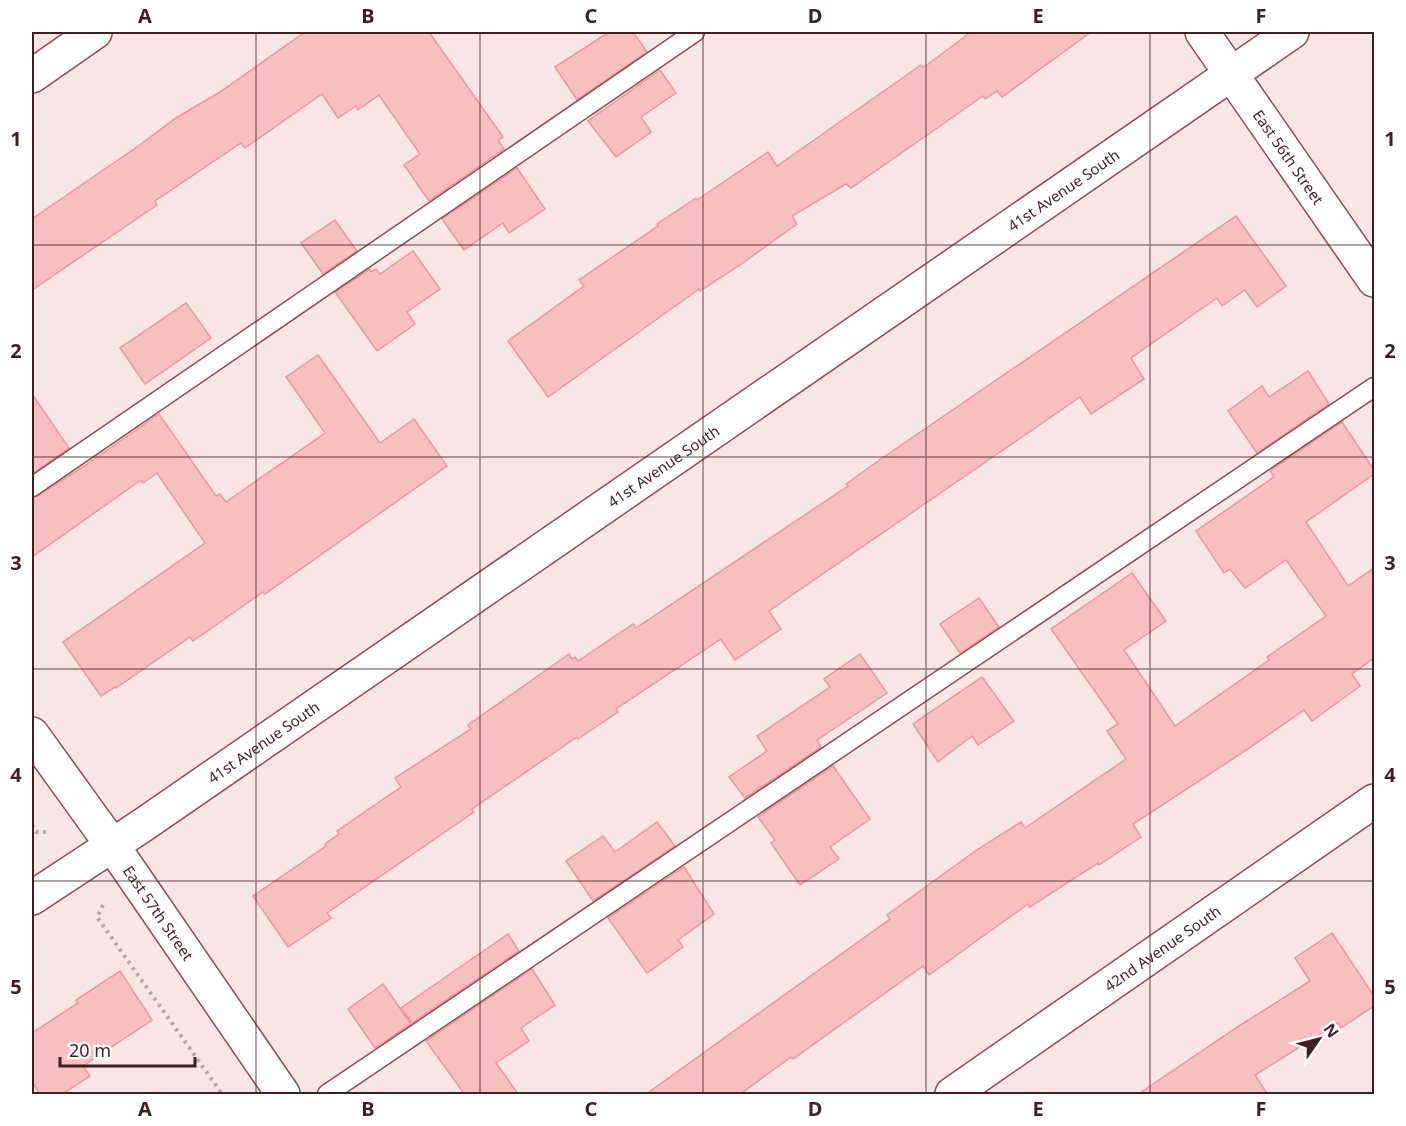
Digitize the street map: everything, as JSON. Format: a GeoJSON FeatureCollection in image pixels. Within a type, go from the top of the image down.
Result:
{"type":"FeatureCollection","features":[{"type":"Feature","properties":{"kind":"street"},"geometry":{"type":"LineString","coordinates":[[32,76],[95,32]]}},
{"type":"Feature","properties":{"kind":"street","name":"East 56th Street"},"geometry":{"type":"LineString","coordinates":[[1202,32],[1374,280]]}},
{"type":"Feature","properties":{"kind":"street","name":"41st Avenue South"},"geometry":{"type":"LineString","coordinates":[[32,898],[112,846],[1292,32]]}},
{"type":"Feature","properties":{"kind":"street","name":"East 57th Street"},"geometry":{"type":"LineString","coordinates":[[32,734],[283,1095]]}},
{"type":"Feature","properties":{"kind":"street","name":"42nd Avenue South"},"geometry":{"type":"LineString","coordinates":[[952,1095],[1374,801]]}},
{"type":"Feature","properties":{"kind":"lane"},"geometry":{"type":"LineString","coordinates":[[32,487],[695,32]]}},
{"type":"Feature","properties":{"kind":"lane"},"geometry":{"type":"LineString","coordinates":[[327,1095],[1374,387]]}},
{"type":"Feature","properties":{"kind":"path"},"geometry":{"type":"LineString","coordinates":[[32,825],[36,832],[50,832]]}},
{"type":"Feature","properties":{"kind":"path"},"geometry":{"type":"LineString","coordinates":[[104,903],[97,917],[222,1095]]}},
{"type":"Feature","properties":{"kind":"building"},"geometry":{"type":"Polygon","coordinates":[[[305,32],[429,32],[503,137],[498,140],[504,149],[429,201],[404,165],[420,154],[379,95],[358,110],[356,106],[338,118],[322,94],[245,148],[241,143],[155,201],[157,205],[32,290],[32,219],[176,118],[220,92],[305,32]]]}},
{"type":"Feature","properties":{"kind":"building"},"geometry":{"type":"Polygon","coordinates":[[[609,32],[633,32],[647,52],[577,100],[555,67],[609,32]]]}},
{"type":"Feature","properties":{"kind":"building"},"geometry":{"type":"Polygon","coordinates":[[[971,32],[1091,32],[1002,97],[997,91],[985,99],[983,96],[851,188],[846,184],[792,216],[797,224],[740,265],[700,291],[699,289],[548,397],[508,341],[584,286],[579,280],[658,226],[657,224],[768,152],[777,166],[921,65],[923,68],[971,32]]]}},
{"type":"Feature","properties":{"kind":"building"},"geometry":{"type":"Polygon","coordinates":[[[660,70],[676,93],[641,117],[651,132],[616,157],[588,121],[660,70]]]}},
{"type":"Feature","properties":{"kind":"building"},"geometry":{"type":"Polygon","coordinates":[[[517,168],[545,209],[509,233],[503,223],[464,250],[442,219],[517,168]]]}},
{"type":"Feature","properties":{"kind":"building"},"geometry":{"type":"Polygon","coordinates":[[[1236,216],[1286,286],[1257,307],[1245,290],[1222,306],[1217,298],[1131,358],[1144,379],[1091,414],[1080,397],[769,611],[781,629],[735,660],[721,639],[616,709],[618,712],[578,739],[577,737],[472,809],[474,812],[327,913],[331,918],[288,947],[253,896],[326,846],[325,844],[339,834],[337,831],[401,787],[395,778],[471,729],[468,725],[569,654],[572,659],[575,657],[578,661],[633,624],[636,628],[848,486],[846,484],[878,461],[1236,216]]]}},
{"type":"Feature","properties":{"kind":"building"},"geometry":{"type":"Polygon","coordinates":[[[335,220],[357,251],[323,274],[301,243],[335,220]]]}},
{"type":"Feature","properties":{"kind":"building"},"geometry":{"type":"Polygon","coordinates":[[[413,251],[440,289],[407,312],[415,324],[377,351],[335,292],[370,269],[371,272],[376,269],[380,274],[413,251]]]}},
{"type":"Feature","properties":{"kind":"building"},"geometry":{"type":"Polygon","coordinates":[[[186,303],[211,338],[145,384],[120,348],[186,303]]]}},
{"type":"Feature","properties":{"kind":"building"},"geometry":{"type":"Polygon","coordinates":[[[318,355],[380,443],[414,419],[447,466],[265,594],[263,592],[193,641],[190,637],[101,696],[63,642],[205,543],[157,473],[143,483],[141,480],[32,557],[32,498],[83,467],[159,414],[216,496],[220,494],[226,502],[325,433],[286,377],[318,355]]]}},
{"type":"Feature","properties":{"kind":"building"},"geometry":{"type":"Polygon","coordinates":[[[1308,371],[1329,404],[1257,453],[1228,411],[1262,386],[1269,397],[1308,371]]]}},
{"type":"Feature","properties":{"kind":"building"},"geometry":{"type":"Polygon","coordinates":[[[32,394],[69,448],[32,474],[32,394]]]}},
{"type":"Feature","properties":{"kind":"building"},"geometry":{"type":"Polygon","coordinates":[[[1342,422],[1374,470],[1374,474],[1306,522],[1348,586],[1374,568],[1374,658],[1352,674],[1360,686],[1312,721],[1304,710],[1133,824],[1141,837],[1030,907],[1028,904],[929,975],[923,966],[739,1095],[645,1095],[890,919],[887,915],[978,849],[1021,822],[1025,828],[1126,759],[1107,731],[1118,724],[1051,629],[1132,573],[1166,621],[1124,650],[1175,726],[1269,660],[1267,657],[1326,616],[1286,560],[1245,588],[1230,569],[1224,573],[1196,531],[1274,477],[1270,471],[1342,422]]]}},
{"type":"Feature","properties":{"kind":"building"},"geometry":{"type":"Polygon","coordinates":[[[979,598],[999,627],[960,653],[940,624],[979,598]]]}},
{"type":"Feature","properties":{"kind":"building"},"geometry":{"type":"Polygon","coordinates":[[[860,654],[887,693],[817,740],[821,747],[745,798],[729,777],[767,751],[757,736],[830,687],[824,679],[860,654]]]}},
{"type":"Feature","properties":{"kind":"building"},"geometry":{"type":"Polygon","coordinates":[[[982,677],[1014,721],[978,745],[972,736],[938,762],[913,724],[982,677]]]}},
{"type":"Feature","properties":{"kind":"building"},"geometry":{"type":"Polygon","coordinates":[[[833,766],[870,819],[830,847],[839,859],[800,885],[771,843],[775,840],[758,817],[833,766]]]}},
{"type":"Feature","properties":{"kind":"building"},"geometry":{"type":"Polygon","coordinates":[[[657,822],[675,846],[593,901],[566,861],[603,836],[615,852],[657,822]]]}},
{"type":"Feature","properties":{"kind":"building"},"geometry":{"type":"Polygon","coordinates":[[[684,867],[714,914],[678,940],[683,947],[647,973],[608,918],[684,867]]]}},
{"type":"Feature","properties":{"kind":"building"},"geometry":{"type":"Polygon","coordinates":[[[1332,933],[1374,996],[1374,1006],[1341,1028],[1338,1023],[1255,1075],[1268,1095],[1137,1095],[1310,981],[1295,958],[1332,933]]]}},
{"type":"Feature","properties":{"kind":"building"},"geometry":{"type":"Polygon","coordinates":[[[508,934],[519,951],[412,1023],[401,1008],[508,934]]]}},
{"type":"Feature","properties":{"kind":"building"},"geometry":{"type":"Polygon","coordinates":[[[532,969],[555,1005],[521,1028],[529,1041],[496,1063],[519,1095],[465,1095],[426,1041],[532,969]]]}},
{"type":"Feature","properties":{"kind":"building"},"geometry":{"type":"Polygon","coordinates":[[[120,971],[152,1020],[83,1066],[90,1076],[61,1095],[40,1095],[32,1081],[32,1033],[78,1003],[76,1000],[120,971]]]}},
{"type":"Feature","properties":{"kind":"building"},"geometry":{"type":"Polygon","coordinates":[[[383,984],[411,1024],[375,1048],[348,1009],[383,984]]]}}]}
